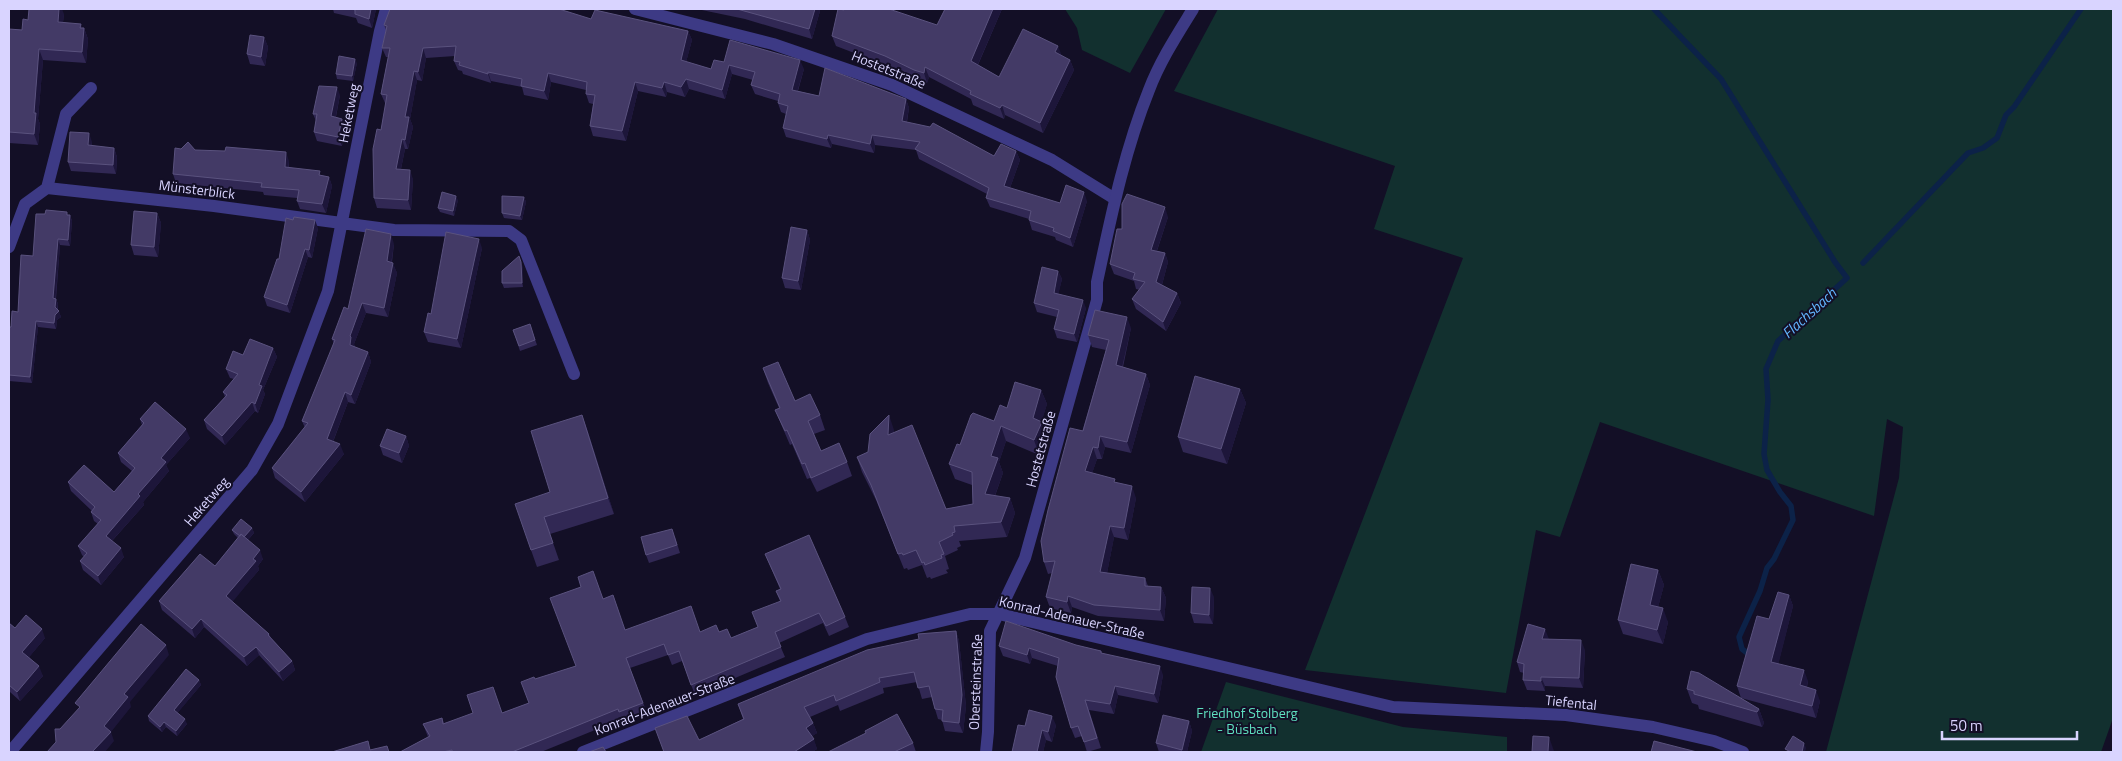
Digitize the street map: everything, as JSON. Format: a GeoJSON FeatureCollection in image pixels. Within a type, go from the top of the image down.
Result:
{"type":"FeatureCollection","features":[{"type":"Feature","properties":{"kind":"street","name":"Heketweg"},"geometry":{"type":"LineString","coordinates":[[10,752],[252,470],[278,424],[328,291],[386,9]]}},
{"type":"Feature","properties":{"kind":"street","name":"Hostetstraße"},"geometry":{"type":"LineString","coordinates":[[634,9],[773,44],[892,85],[1052,160],[1116,199]]}},
{"type":"Feature","properties":{"kind":"street","name":"Hostetstraße"},"geometry":{"type":"LineString","coordinates":[[999,614],[1025,558],[1070,395],[1084,353],[1097,300],[1097,282],[1128,148],[1149,89],[1165,56],[1193,9]]}},
{"type":"Feature","properties":{"kind":"street"},"geometry":{"type":"LineString","coordinates":[[9,247],[25,204],[47,188],[66,114],[91,88]]}},
{"type":"Feature","properties":{"kind":"street","name":"Münsterblick"},"geometry":{"type":"LineString","coordinates":[[47,188],[342,223]]}},
{"type":"Feature","properties":{"kind":"street"},"geometry":{"type":"LineString","coordinates":[[342,223],[394,230],[509,231],[521,240],[574,374]]}},
{"type":"Feature","properties":{"kind":"street","name":"Konrad-Adenauer-Straße"},"geometry":{"type":"LineString","coordinates":[[583,752],[867,639],[970,614],[999,614],[1393,707]]}},
{"type":"Feature","properties":{"kind":"street","name":"Obersteinstraße"},"geometry":{"type":"LineString","coordinates":[[986,752],[990,631],[999,614]]}},
{"type":"Feature","properties":{"kind":"street","name":"Tiefental"},"geometry":{"type":"LineString","coordinates":[[1393,707],[1566,715],[1653,728],[1714,741],[1743,752]]}},
{"type":"Feature","properties":{"kind":"green space"},"geometry":{"type":"Polygon","coordinates":[[[1065,9],[1166,9],[1130,73],[1082,50],[1077,28],[1065,9]]]}},
{"type":"Feature","properties":{"kind":"green space"},"geometry":{"type":"Polygon","coordinates":[[[1218,9],[2113,9],[2113,718],[2101,752],[1826,752],[1899,478],[1903,427],[1887,419],[1874,516],[1600,422],[1560,537],[1536,530],[1506,693],[1305,670],[1463,258],[1374,229],[1395,166],[1174,91],[1218,9]]]}},
{"type":"Feature","properties":{"kind":"green space","name":"Friedhof Stolberg - Büsbach"},"geometry":{"type":"Polygon","coordinates":[[[1226,682],[1403,727],[1507,737],[1507,752],[1201,752],[1226,682]]]}},
{"type":"Feature","properties":{"kind":"building"},"geometry":{"type":"Polygon","coordinates":[[[29,9],[59,9],[58,22],[81,24],[80,28],[84,28],[82,52],[39,49],[34,134],[9,132],[9,29],[22,30],[23,19],[28,20],[29,9]]]}},
{"type":"Feature","properties":{"kind":"building"},"geometry":{"type":"Polygon","coordinates":[[[352,9],[371,9],[369,19],[355,14],[355,10],[352,9]]]}},
{"type":"Feature","properties":{"kind":"building"},"geometry":{"type":"Polygon","coordinates":[[[390,9],[559,9],[591,19],[595,10],[688,31],[681,60],[711,69],[714,60],[724,62],[730,40],[800,60],[792,90],[819,96],[825,68],[906,99],[902,121],[930,127],[933,123],[994,156],[1001,144],[1016,151],[1004,186],[1060,203],[1066,185],[1084,192],[1070,238],[1053,231],[1054,228],[1029,220],[1031,211],[986,198],[989,188],[915,149],[920,142],[872,135],[870,144],[828,135],[827,139],[783,128],[788,106],[778,103],[780,94],[751,85],[755,72],[729,65],[722,90],[686,79],[681,87],[664,82],[662,88],[635,82],[622,131],[590,126],[595,95],[586,94],[587,82],[548,73],[544,91],[521,86],[522,79],[488,72],[488,74],[459,65],[460,62],[454,61],[456,46],[423,48],[418,72],[414,71],[405,117],[409,117],[405,140],[402,139],[396,169],[410,170],[408,200],[374,198],[373,149],[377,129],[381,130],[387,95],[381,94],[390,48],[382,48],[387,26],[384,25],[390,9]]]}},
{"type":"Feature","properties":{"kind":"building"},"geometry":{"type":"Polygon","coordinates":[[[737,9],[815,9],[809,29],[737,9]]]}},
{"type":"Feature","properties":{"kind":"building"},"geometry":{"type":"Polygon","coordinates":[[[838,9],[889,9],[937,25],[945,9],[993,9],[971,61],[999,77],[1023,29],[1058,46],[1055,52],[1070,60],[1040,123],[1002,105],[1000,108],[970,94],[971,91],[925,67],[924,73],[914,70],[885,56],[832,36],[838,9]]]}},
{"type":"Feature","properties":{"kind":"building"},"geometry":{"type":"Polygon","coordinates":[[[250,35],[264,37],[261,57],[247,54],[250,35]]]}},
{"type":"Feature","properties":{"kind":"building"},"geometry":{"type":"Polygon","coordinates":[[[339,56],[355,59],[352,76],[336,74],[339,56]]]}},
{"type":"Feature","properties":{"kind":"building"},"geometry":{"type":"Polygon","coordinates":[[[319,86],[337,87],[331,116],[342,119],[338,137],[314,132],[317,114],[313,114],[319,86]]]}},
{"type":"Feature","properties":{"kind":"building"},"geometry":{"type":"Polygon","coordinates":[[[70,132],[89,133],[88,145],[114,148],[113,165],[68,162],[70,132]]]}},
{"type":"Feature","properties":{"kind":"building"},"geometry":{"type":"Polygon","coordinates":[[[188,142],[195,150],[225,151],[226,147],[286,152],[285,167],[320,171],[319,175],[329,177],[322,204],[297,201],[299,190],[261,187],[262,183],[173,174],[175,148],[181,149],[188,142]]]}},
{"type":"Feature","properties":{"kind":"building"},"geometry":{"type":"Polygon","coordinates":[[[442,192],[456,196],[453,211],[438,208],[442,192]]]}},
{"type":"Feature","properties":{"kind":"building"},"geometry":{"type":"Polygon","coordinates":[[[1127,194],[1165,207],[1151,250],[1165,253],[1156,282],[1177,293],[1163,322],[1132,299],[1145,282],[1133,279],[1135,273],[1110,264],[1117,229],[1122,229],[1122,204],[1127,194]]]}},
{"type":"Feature","properties":{"kind":"building"},"geometry":{"type":"Polygon","coordinates":[[[502,196],[524,197],[520,216],[502,213],[502,196]]]}},
{"type":"Feature","properties":{"kind":"building"},"geometry":{"type":"Polygon","coordinates":[[[46,210],[67,212],[67,215],[70,215],[68,240],[58,239],[53,298],[56,299],[55,307],[59,311],[55,315],[54,323],[36,321],[30,377],[9,375],[9,327],[11,327],[12,311],[18,312],[21,255],[33,256],[36,214],[45,214],[46,210]]]}},
{"type":"Feature","properties":{"kind":"building"},"geometry":{"type":"Polygon","coordinates":[[[134,211],[157,213],[154,247],[131,245],[134,211]]]}},
{"type":"Feature","properties":{"kind":"building"},"geometry":{"type":"Polygon","coordinates":[[[294,217],[315,220],[309,250],[305,249],[287,305],[264,297],[277,259],[279,259],[286,218],[293,220],[294,217]]]}},
{"type":"Feature","properties":{"kind":"building"},"geometry":{"type":"Polygon","coordinates":[[[791,227],[807,230],[798,281],[782,278],[791,227]]]}},
{"type":"Feature","properties":{"kind":"building"},"geometry":{"type":"Polygon","coordinates":[[[366,229],[391,234],[387,261],[393,263],[384,308],[362,303],[350,336],[350,345],[368,352],[351,395],[345,392],[327,439],[340,444],[301,492],[272,468],[308,423],[302,421],[335,340],[332,339],[344,307],[348,309],[366,229]]]}},
{"type":"Feature","properties":{"kind":"building"},"geometry":{"type":"Polygon","coordinates":[[[446,232],[479,239],[457,339],[424,332],[428,313],[431,314],[446,232]]]}},
{"type":"Feature","properties":{"kind":"building"},"geometry":{"type":"Polygon","coordinates":[[[519,256],[522,283],[502,283],[502,271],[519,256]]]}},
{"type":"Feature","properties":{"kind":"building"},"geometry":{"type":"Polygon","coordinates":[[[1042,267],[1058,271],[1054,293],[1083,300],[1074,334],[1054,329],[1059,310],[1034,303],[1042,267]]]}},
{"type":"Feature","properties":{"kind":"building"},"geometry":{"type":"Polygon","coordinates":[[[1095,310],[1127,317],[1116,365],[1146,374],[1127,442],[1100,436],[1098,448],[1093,447],[1085,471],[1115,479],[1114,482],[1132,486],[1124,528],[1110,526],[1100,572],[1145,578],[1145,586],[1161,587],[1160,610],[1094,605],[1068,596],[1067,602],[1046,597],[1055,561],[1044,562],[1041,541],[1048,510],[1070,428],[1083,431],[1109,340],[1088,335],[1095,310]]]}},
{"type":"Feature","properties":{"kind":"building"},"geometry":{"type":"Polygon","coordinates":[[[530,324],[535,340],[519,346],[513,330],[530,324]]]}},
{"type":"Feature","properties":{"kind":"building"},"geometry":{"type":"Polygon","coordinates":[[[250,339],[273,348],[259,385],[262,386],[255,404],[252,402],[222,436],[204,420],[227,395],[223,392],[238,374],[226,369],[233,351],[243,355],[250,339]]]}},
{"type":"Feature","properties":{"kind":"building"},"geometry":{"type":"Polygon","coordinates":[[[778,362],[795,401],[810,394],[820,415],[808,421],[821,451],[839,443],[847,462],[811,478],[805,463],[802,464],[787,430],[785,431],[775,410],[780,408],[763,368],[778,362]]]}},
{"type":"Feature","properties":{"kind":"building"},"geometry":{"type":"Polygon","coordinates":[[[1195,376],[1240,389],[1221,449],[1178,437],[1195,376]]]}},
{"type":"Feature","properties":{"kind":"building"},"geometry":{"type":"Polygon","coordinates":[[[1015,382],[1041,390],[1033,418],[1042,422],[1034,440],[1001,426],[991,456],[998,458],[985,494],[1010,498],[1001,522],[954,526],[955,532],[952,533],[953,535],[939,542],[944,554],[941,555],[942,558],[925,565],[924,562],[922,563],[916,550],[903,555],[902,553],[898,554],[871,485],[857,457],[868,452],[870,434],[889,415],[888,435],[912,425],[946,509],[973,504],[972,472],[949,464],[957,444],[960,445],[971,415],[973,413],[994,421],[1000,405],[1007,408],[1015,382]]]}},
{"type":"Feature","properties":{"kind":"building"},"geometry":{"type":"Polygon","coordinates":[[[155,402],[186,429],[161,458],[166,462],[138,494],[140,496],[106,536],[121,548],[98,576],[80,561],[87,553],[78,546],[101,520],[91,512],[95,507],[68,482],[84,465],[114,492],[135,468],[118,453],[144,423],[140,419],[155,402]]]}},
{"type":"Feature","properties":{"kind":"building"},"geometry":{"type":"Polygon","coordinates":[[[582,415],[608,498],[544,517],[553,543],[531,550],[515,504],[550,492],[531,431],[582,415]]]}},
{"type":"Feature","properties":{"kind":"building"},"geometry":{"type":"Polygon","coordinates":[[[387,429],[406,436],[399,453],[380,446],[387,429]]]}},
{"type":"Feature","properties":{"kind":"building"},"geometry":{"type":"Polygon","coordinates":[[[241,519],[252,528],[244,537],[232,530],[241,519]]]}},
{"type":"Feature","properties":{"kind":"building"},"geometry":{"type":"Polygon","coordinates":[[[672,529],[677,545],[646,555],[641,537],[672,529]]]}},
{"type":"Feature","properties":{"kind":"building"},"geometry":{"type":"Polygon","coordinates":[[[241,534],[260,550],[253,559],[256,561],[226,596],[269,634],[292,661],[279,672],[256,647],[244,657],[201,619],[192,629],[159,601],[200,554],[215,566],[241,534]]]}},
{"type":"Feature","properties":{"kind":"building"},"geometry":{"type":"Polygon","coordinates":[[[809,535],[845,617],[826,626],[819,613],[775,632],[781,647],[691,685],[679,651],[668,655],[664,644],[626,658],[643,703],[619,712],[618,709],[512,752],[452,752],[452,750],[443,752],[400,752],[430,736],[423,724],[442,718],[443,724],[473,713],[467,695],[493,687],[502,713],[529,703],[521,682],[576,666],[550,598],[581,587],[578,577],[593,571],[603,599],[613,595],[625,630],[691,606],[700,632],[716,625],[719,632],[727,629],[731,638],[758,627],[752,612],[781,601],[776,591],[781,589],[765,554],[809,535]]]}},
{"type":"Feature","properties":{"kind":"building"},"geometry":{"type":"Polygon","coordinates":[[[1631,564],[1658,570],[1650,605],[1663,608],[1657,630],[1618,620],[1631,564]]]}},
{"type":"Feature","properties":{"kind":"building"},"geometry":{"type":"Polygon","coordinates":[[[1192,587],[1210,588],[1209,615],[1191,613],[1192,587]]]}},
{"type":"Feature","properties":{"kind":"building"},"geometry":{"type":"Polygon","coordinates":[[[1778,592],[1789,595],[1771,662],[1804,670],[1800,685],[1816,690],[1812,706],[1737,686],[1757,616],[1769,619],[1778,592]]]}},
{"type":"Feature","properties":{"kind":"building"},"geometry":{"type":"Polygon","coordinates":[[[26,615],[42,629],[22,652],[39,666],[17,692],[9,685],[9,623],[15,628],[26,615]]]}},
{"type":"Feature","properties":{"kind":"building"},"geometry":{"type":"Polygon","coordinates":[[[1006,621],[1076,645],[1101,651],[1101,653],[1160,666],[1154,694],[1115,686],[1110,704],[1085,700],[1097,738],[1084,742],[1078,726],[1071,728],[1056,677],[1059,658],[1029,648],[1027,655],[999,646],[1006,621]]]}},
{"type":"Feature","properties":{"kind":"building"},"geometry":{"type":"Polygon","coordinates":[[[141,624],[166,645],[124,694],[128,697],[104,726],[111,732],[92,752],[47,752],[56,742],[55,729],[60,729],[80,707],[75,703],[141,624]]]}},
{"type":"Feature","properties":{"kind":"building"},"geometry":{"type":"Polygon","coordinates":[[[1528,624],[1545,629],[1542,639],[1581,640],[1579,678],[1541,677],[1541,681],[1523,680],[1524,664],[1517,662],[1528,624]]]}},
{"type":"Feature","properties":{"kind":"building"},"geometry":{"type":"Polygon","coordinates":[[[956,631],[962,695],[959,723],[942,721],[943,710],[935,709],[929,686],[918,688],[914,672],[879,678],[880,682],[836,701],[834,695],[804,707],[813,723],[806,728],[814,739],[794,752],[664,752],[655,728],[687,716],[699,740],[744,719],[738,704],[867,650],[919,639],[918,634],[956,631]]]}},
{"type":"Feature","properties":{"kind":"building"},"geometry":{"type":"Polygon","coordinates":[[[186,669],[199,680],[174,710],[185,719],[176,731],[164,722],[160,727],[148,716],[186,669]]]}},
{"type":"Feature","properties":{"kind":"building"},"geometry":{"type":"Polygon","coordinates":[[[1691,671],[1699,673],[1759,709],[1757,712],[1694,694],[1694,691],[1687,689],[1691,671]]]}},
{"type":"Feature","properties":{"kind":"building"},"geometry":{"type":"Polygon","coordinates":[[[1029,710],[1052,716],[1048,732],[1042,730],[1037,752],[1012,752],[1018,725],[1025,726],[1029,710]]]}},
{"type":"Feature","properties":{"kind":"building"},"geometry":{"type":"Polygon","coordinates":[[[897,714],[913,743],[894,752],[828,752],[866,733],[865,731],[897,714]]]}},
{"type":"Feature","properties":{"kind":"building"},"geometry":{"type":"Polygon","coordinates":[[[1163,715],[1189,721],[1182,750],[1156,743],[1163,715]]]}},
{"type":"Feature","properties":{"kind":"building"},"geometry":{"type":"Polygon","coordinates":[[[1533,736],[1549,737],[1548,752],[1532,752],[1533,736]]]}},
{"type":"Feature","properties":{"kind":"building"},"geometry":{"type":"Polygon","coordinates":[[[1793,736],[1804,743],[1802,752],[1791,752],[1785,749],[1793,736]]]}},
{"type":"Feature","properties":{"kind":"building"},"geometry":{"type":"Polygon","coordinates":[[[368,741],[370,750],[387,746],[389,752],[332,752],[368,741]]]}},
{"type":"Feature","properties":{"kind":"building"},"geometry":{"type":"Polygon","coordinates":[[[1654,741],[1697,752],[1651,752],[1654,741]]]}},
{"type":"Feature","properties":{"kind":"building"},"geometry":{"type":"Polygon","coordinates":[[[603,747],[606,752],[589,752],[603,747]]]}},
{"type":"Feature","properties":{"kind":"waterway","name":"Flachsbach"},"geometry":{"type":"LineString","coordinates":[[1654,9],[1721,79],[1835,262],[1847,278],[1778,341],[1766,369],[1768,400],[1764,454],[1767,470],[1791,506],[1793,520],[1774,559],[1767,568],[1760,591],[1739,637],[1742,649],[1751,656]]}},
{"type":"Feature","properties":{"kind":"waterway"},"geometry":{"type":"LineString","coordinates":[[1863,263],[1968,153],[1983,148],[1997,138],[2006,115],[2014,107],[2081,9]]}}]}
